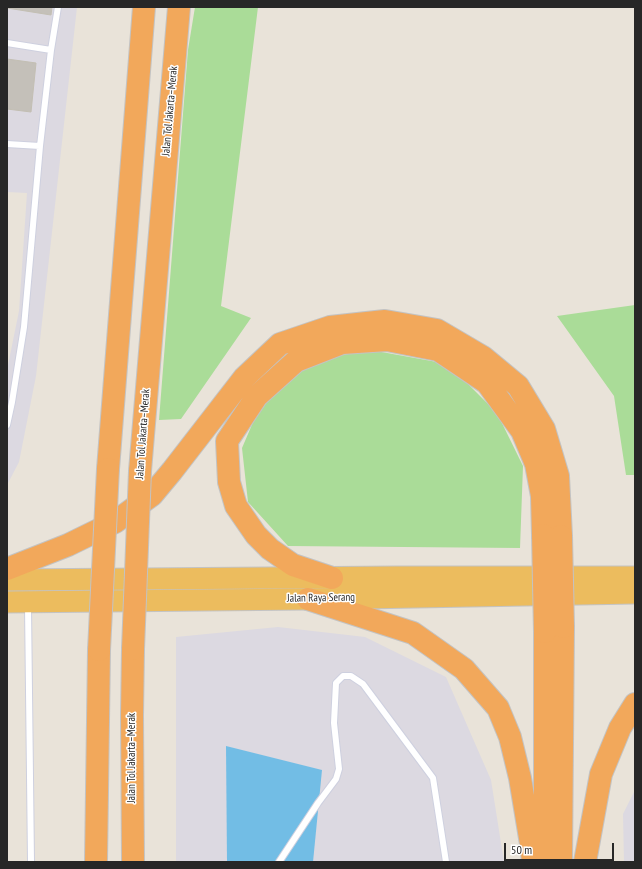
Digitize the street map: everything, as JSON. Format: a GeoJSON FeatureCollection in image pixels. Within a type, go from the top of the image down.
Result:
{"type":"FeatureCollection","features":[{"type":"Feature","properties":{"kind":"highway"},"geometry":{"type":"LineString","coordinates":[[96,862],[99,650],[108,469],[144,7]]}},
{"type":"Feature","properties":{"kind":"highway","name":"Jalan Tol Jakarta–Merak"},"geometry":{"type":"LineString","coordinates":[[133,862],[133,649],[140,471],[179,7]]}},
{"type":"Feature","properties":{"kind":"highway"},"geometry":{"type":"LineString","coordinates":[[7,569],[68,545],[115,522],[152,496],[244,378],[280,344],[330,328],[385,321],[437,330],[483,357],[518,386],[544,429],[558,476],[552,536],[561,862]]}},
{"type":"Feature","properties":{"kind":"highway"},"geometry":{"type":"LineString","coordinates":[[332,578],[293,565],[270,549],[256,535],[236,506],[232,494],[229,482],[227,441],[257,396],[296,361],[342,343],[387,340],[438,350],[488,383],[522,431],[536,464],[552,536]]}},
{"type":"Feature","properties":{"kind":"highway","name":"Jalan Raya Serang"},"geometry":{"type":"LineString","coordinates":[[7,580],[635,577]]}},
{"type":"Feature","properties":{"kind":"highway","name":"Jalan Raya Serang"},"geometry":{"type":"LineString","coordinates":[[7,602],[308,599],[635,593]]}},
{"type":"Feature","properties":{"kind":"highway"},"geometry":{"type":"LineString","coordinates":[[308,599],[413,633],[464,669],[498,708],[510,737],[520,778],[533,862]]}},
{"type":"Feature","properties":{"kind":"highway"},"geometry":{"type":"LineString","coordinates":[[544,862],[554,629]]}},
{"type":"Feature","properties":{"kind":"highway"},"geometry":{"type":"LineString","coordinates":[[585,862],[601,774],[620,728],[635,704]]}},
{"type":"Feature","properties":{"kind":"highway"},"geometry":{"type":"LineString","coordinates":[[132,715],[141,862]]}},
{"type":"Feature","properties":{"kind":"lane"},"geometry":{"type":"LineString","coordinates":[[7,425],[24,327],[40,146],[51,50],[58,7]]}},
{"type":"Feature","properties":{"kind":"lane"},"geometry":{"type":"LineString","coordinates":[[7,44],[51,50]]}},
{"type":"Feature","properties":{"kind":"lane"},"geometry":{"type":"LineString","coordinates":[[7,144],[40,146]]}},
{"type":"Feature","properties":{"kind":"lane"},"geometry":{"type":"LineString","coordinates":[[28,602],[32,862]]}},
{"type":"Feature","properties":{"kind":"lane"},"geometry":{"type":"LineString","coordinates":[[279,862],[318,803],[336,779],[340,769],[334,723],[336,683],[343,676],[351,676],[363,684],[433,778],[446,862]]}},
{"type":"Feature","properties":{"kind":"shaded area"},"geometry":{"type":"Polygon","coordinates":[[[7,7],[77,7],[36,376],[19,462],[7,485],[7,370],[19,311],[27,193],[7,192],[7,7]]]}},
{"type":"Feature","properties":{"kind":"shaded area"},"geometry":{"type":"Polygon","coordinates":[[[278,627],[365,637],[446,677],[491,780],[504,862],[176,862],[176,637],[278,627]]]}},
{"type":"Feature","properties":{"kind":"shaded area"},"geometry":{"type":"Polygon","coordinates":[[[635,790],[635,862],[624,862],[623,814],[635,790]]]}},
{"type":"Feature","properties":{"kind":"green space"},"geometry":{"type":"Polygon","coordinates":[[[195,7],[258,7],[221,306],[251,318],[181,419],[159,420],[188,50],[195,7]]]}},
{"type":"Feature","properties":{"kind":"green space"},"geometry":{"type":"Polygon","coordinates":[[[635,305],[635,475],[626,475],[614,396],[557,316],[635,305]]]}},
{"type":"Feature","properties":{"kind":"green space"},"geometry":{"type":"Polygon","coordinates":[[[376,351],[448,364],[497,413],[523,466],[520,548],[288,546],[248,502],[242,448],[269,385],[321,357],[376,351]]]}},
{"type":"Feature","properties":{"kind":"water"},"geometry":{"type":"Polygon","coordinates":[[[226,746],[322,770],[313,862],[227,862],[226,746]]]}},
{"type":"Feature","properties":{"kind":"building"},"geometry":{"type":"Polygon","coordinates":[[[7,7],[52,7],[51,15],[7,7]]]}},
{"type":"Feature","properties":{"kind":"building"},"geometry":{"type":"Polygon","coordinates":[[[7,59],[36,63],[31,112],[7,109],[7,59]]]}}]}
